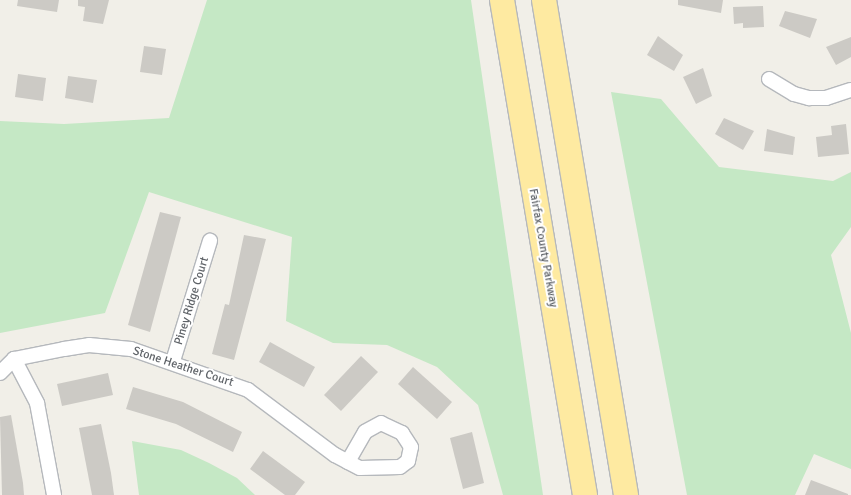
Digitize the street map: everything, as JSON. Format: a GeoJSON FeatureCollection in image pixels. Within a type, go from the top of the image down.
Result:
{"type":"FeatureCollection","features":[{"type":"Feature","properties":{"kind":"highway","name":"Fairfax County Parkway"},"geometry":{"type":"LineString","coordinates":[[502,0],[585,495]]}},
{"type":"Feature","properties":{"kind":"highway"},"geometry":{"type":"LineString","coordinates":[[544,0],[626,495]]}},
{"type":"Feature","properties":{"kind":"street"},"geometry":{"type":"LineString","coordinates":[[769,79],[794,94],[809,98],[826,98],[851,90]]}},
{"type":"Feature","properties":{"kind":"street","name":"Piney Ridge Court"},"geometry":{"type":"LineString","coordinates":[[173,361],[210,241]]}},
{"type":"Feature","properties":{"kind":"street","name":"Stone Heather Court"},"geometry":{"type":"LineString","coordinates":[[14,359],[110,345],[173,361],[248,390],[348,462]]}},
{"type":"Feature","properties":{"kind":"street"},"geometry":{"type":"LineString","coordinates":[[0,373],[14,359],[37,403],[54,495]]}},
{"type":"Feature","properties":{"kind":"green space"},"geometry":{"type":"Polygon","coordinates":[[[207,0],[471,0],[543,495],[503,495],[478,405],[437,367],[387,345],[333,343],[286,321],[292,237],[149,192],[105,313],[0,333],[0,121],[64,124],[169,118],[207,0]]]}},
{"type":"Feature","properties":{"kind":"green space"},"geometry":{"type":"Polygon","coordinates":[[[611,92],[661,99],[719,167],[833,181],[851,172],[851,227],[831,255],[851,333],[851,469],[814,454],[795,495],[687,495],[611,92]]]}},
{"type":"Feature","properties":{"kind":"green space"},"geometry":{"type":"Polygon","coordinates":[[[132,441],[181,450],[237,478],[255,495],[139,495],[132,441]]]}},
{"type":"Feature","properties":{"kind":"building"},"geometry":{"type":"Polygon","coordinates":[[[18,0],[59,0],[57,12],[17,6],[18,0]]]}},
{"type":"Feature","properties":{"kind":"building"},"geometry":{"type":"Polygon","coordinates":[[[78,0],[109,0],[103,24],[83,21],[85,7],[78,6],[78,0]]]}},
{"type":"Feature","properties":{"kind":"building"},"geometry":{"type":"Polygon","coordinates":[[[678,0],[723,0],[721,13],[678,5],[678,0]]]}},
{"type":"Feature","properties":{"kind":"building"},"geometry":{"type":"Polygon","coordinates":[[[763,6],[764,27],[743,28],[743,23],[734,24],[733,7],[763,6]]]}},
{"type":"Feature","properties":{"kind":"building"},"geometry":{"type":"Polygon","coordinates":[[[785,11],[817,19],[810,38],[779,26],[785,11]]]}},
{"type":"Feature","properties":{"kind":"building"},"geometry":{"type":"Polygon","coordinates":[[[658,36],[683,55],[674,71],[647,55],[658,36]]]}},
{"type":"Feature","properties":{"kind":"building"},"geometry":{"type":"Polygon","coordinates":[[[851,37],[851,57],[836,65],[826,47],[851,37]]]}},
{"type":"Feature","properties":{"kind":"building"},"geometry":{"type":"Polygon","coordinates":[[[144,46],[166,49],[162,75],[140,72],[144,46]]]}},
{"type":"Feature","properties":{"kind":"building"},"geometry":{"type":"Polygon","coordinates":[[[703,68],[712,96],[696,104],[683,77],[703,68]]]}},
{"type":"Feature","properties":{"kind":"building"},"geometry":{"type":"Polygon","coordinates":[[[18,74],[46,78],[43,101],[15,97],[18,74]]]}},
{"type":"Feature","properties":{"kind":"building"},"geometry":{"type":"Polygon","coordinates":[[[68,76],[97,80],[93,103],[65,98],[68,76]]]}},
{"type":"Feature","properties":{"kind":"building"},"geometry":{"type":"Polygon","coordinates":[[[724,118],[754,131],[743,150],[715,134],[724,118]]]}},
{"type":"Feature","properties":{"kind":"building"},"geometry":{"type":"Polygon","coordinates":[[[846,124],[849,154],[818,157],[816,137],[832,135],[831,126],[846,124]]]}},
{"type":"Feature","properties":{"kind":"building"},"geometry":{"type":"Polygon","coordinates":[[[767,129],[795,137],[793,155],[764,151],[767,129]]]}},
{"type":"Feature","properties":{"kind":"building"},"geometry":{"type":"Polygon","coordinates":[[[160,212],[181,217],[150,332],[128,325],[160,212]]]}},
{"type":"Feature","properties":{"kind":"building"},"geometry":{"type":"Polygon","coordinates":[[[244,235],[266,239],[234,360],[212,354],[225,304],[229,305],[244,235]]]}},
{"type":"Feature","properties":{"kind":"building"},"geometry":{"type":"Polygon","coordinates":[[[270,342],[315,367],[304,387],[259,362],[270,342]]]}},
{"type":"Feature","properties":{"kind":"building"},"geometry":{"type":"Polygon","coordinates":[[[361,356],[378,372],[341,411],[324,395],[361,356]]]}},
{"type":"Feature","properties":{"kind":"building"},"geometry":{"type":"Polygon","coordinates":[[[413,367],[452,402],[437,419],[398,384],[413,367]]]}},
{"type":"Feature","properties":{"kind":"building"},"geometry":{"type":"Polygon","coordinates":[[[108,373],[113,395],[62,406],[57,384],[108,373]]]}},
{"type":"Feature","properties":{"kind":"building"},"geometry":{"type":"Polygon","coordinates":[[[133,387],[183,402],[242,432],[233,452],[176,424],[126,409],[133,387]]]}},
{"type":"Feature","properties":{"kind":"building"},"geometry":{"type":"Polygon","coordinates":[[[11,415],[24,495],[2,495],[0,417],[11,415]]]}},
{"type":"Feature","properties":{"kind":"building"},"geometry":{"type":"Polygon","coordinates":[[[101,424],[114,495],[92,495],[79,428],[101,424]]]}},
{"type":"Feature","properties":{"kind":"building"},"geometry":{"type":"Polygon","coordinates":[[[472,432],[484,483],[463,489],[450,438],[472,432]]]}},
{"type":"Feature","properties":{"kind":"building"},"geometry":{"type":"Polygon","coordinates":[[[263,451],[305,482],[295,495],[285,495],[250,469],[263,451]]]}},
{"type":"Feature","properties":{"kind":"building"},"geometry":{"type":"Polygon","coordinates":[[[811,480],[848,494],[848,495],[805,495],[811,480]]]}}]}
